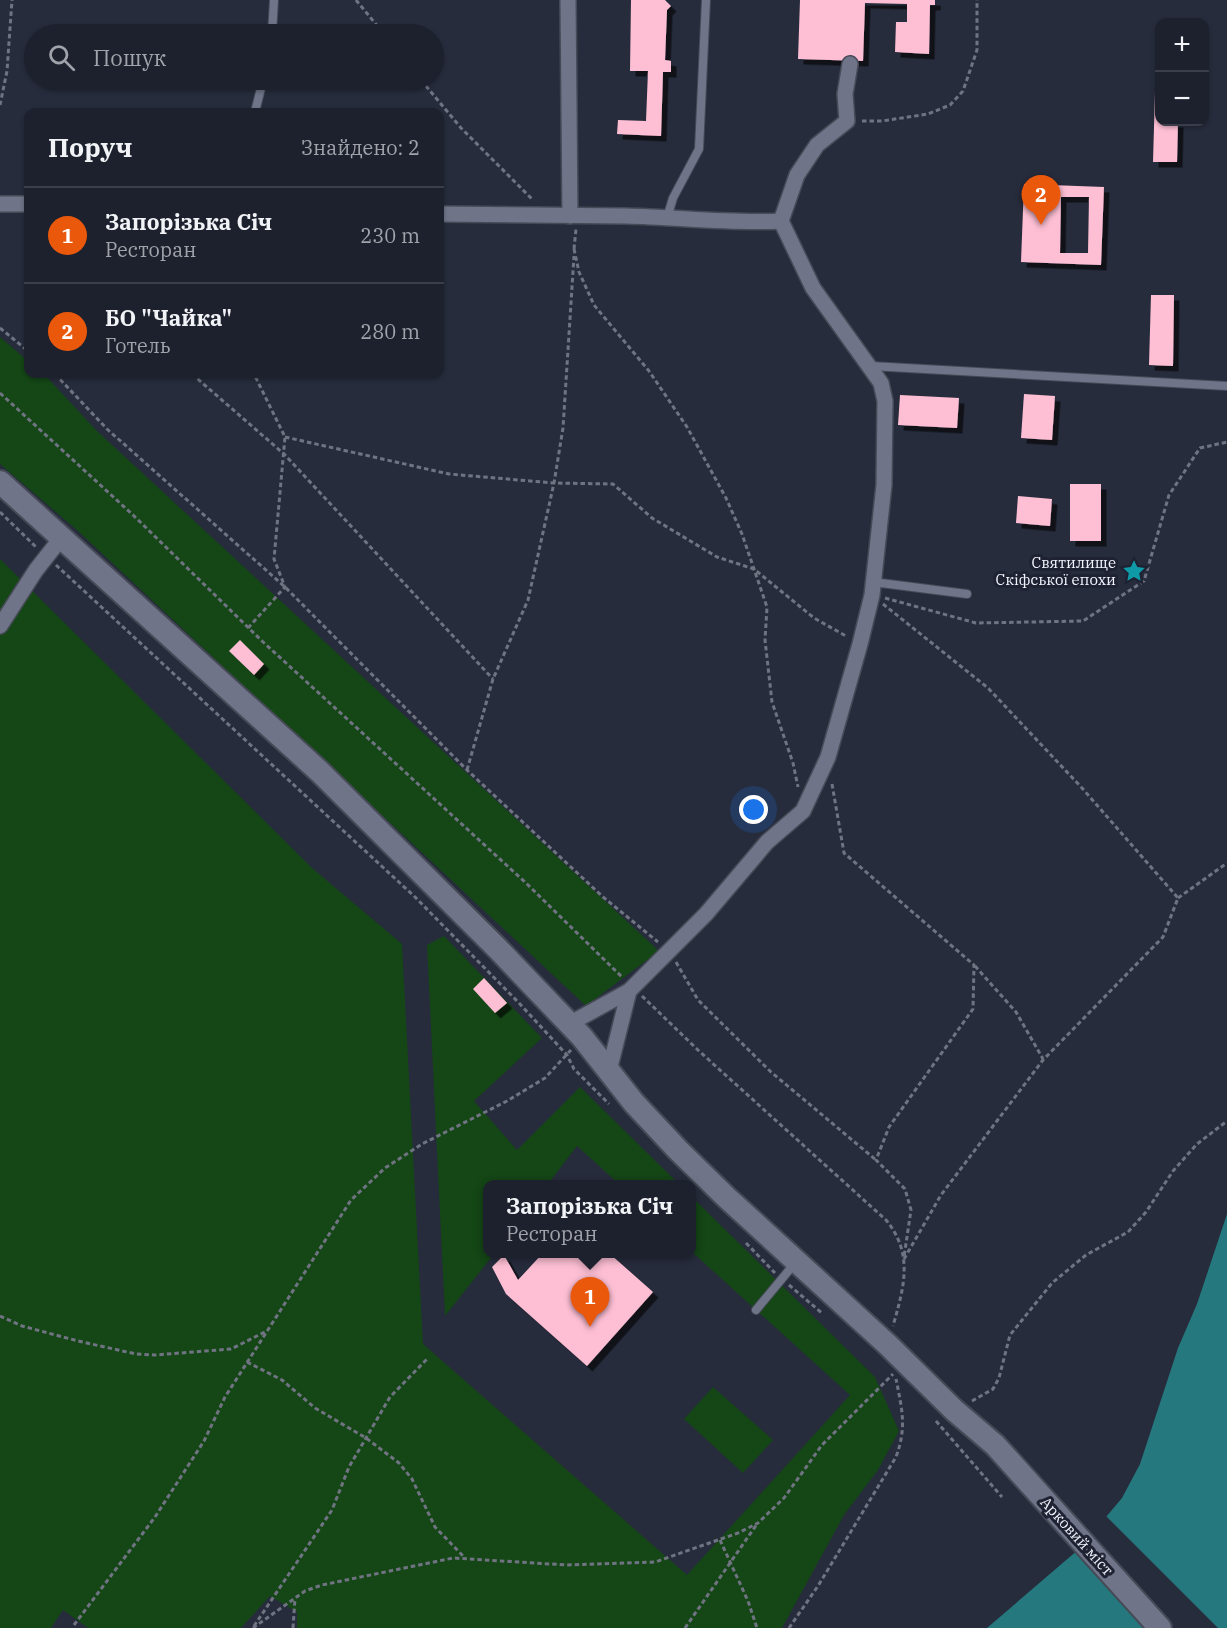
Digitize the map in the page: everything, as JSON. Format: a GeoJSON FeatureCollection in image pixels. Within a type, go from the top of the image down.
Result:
{"type":"FeatureCollection","features":[{"type":"Feature","properties":{"kind":"main road","name":"Арковий міст"},"geometry":{"type":"LineString","coordinates":[[0,482],[320,772],[498,949],[575,1030],[634,1103],[678,1150],[888,1345],[954,1410],[995,1445],[1160,1628]]}},
{"type":"Feature","properties":{"kind":"street"},"geometry":{"type":"LineString","coordinates":[[568,0],[574,216]]}},
{"type":"Feature","properties":{"kind":"street"},"geometry":{"type":"LineString","coordinates":[[575,1030],[631,989],[706,914],[767,842],[803,811],[828,757],[860,644],[872,588],[884,484],[885,401],[881,383],[871,366],[813,288],[781,221],[797,175],[817,146],[848,121],[845,94],[850,64]]}},
{"type":"Feature","properties":{"kind":"street"},"geometry":{"type":"LineString","coordinates":[[0,204],[24,204]]}},
{"type":"Feature","properties":{"kind":"street"},"geometry":{"type":"LineString","coordinates":[[444,214],[549,217],[627,216],[745,223],[781,221]]}},
{"type":"Feature","properties":{"kind":"street"},"geometry":{"type":"LineString","coordinates":[[0,626],[46,556],[62,537]]}},
{"type":"Feature","properties":{"kind":"street"},"geometry":{"type":"LineString","coordinates":[[609,1071],[631,989]]}},
{"type":"Feature","properties":{"kind":"lane"},"geometry":{"type":"LineString","coordinates":[[273,24],[274,0]]}},
{"type":"Feature","properties":{"kind":"lane"},"geometry":{"type":"LineString","coordinates":[[667,218],[673,198],[699,149],[706,0]]}},
{"type":"Feature","properties":{"kind":"lane"},"geometry":{"type":"LineString","coordinates":[[256,108],[260,90]]}},
{"type":"Feature","properties":{"kind":"lane"},"geometry":{"type":"LineString","coordinates":[[871,366],[1227,386]]}},
{"type":"Feature","properties":{"kind":"lane"},"geometry":{"type":"LineString","coordinates":[[872,588],[967,594]]}},
{"type":"Feature","properties":{"kind":"lane"},"geometry":{"type":"LineString","coordinates":[[756,1310],[796,1262]]}},
{"type":"Feature","properties":{"kind":"path"},"geometry":{"type":"LineString","coordinates":[[0,105],[7,71],[12,0]]}},
{"type":"Feature","properties":{"kind":"path"},"geometry":{"type":"LineString","coordinates":[[356,0],[376,24]]}},
{"type":"Feature","properties":{"kind":"path"},"geometry":{"type":"LineString","coordinates":[[848,121],[882,121],[928,114],[950,105],[963,91],[977,50],[977,0]]}},
{"type":"Feature","properties":{"kind":"path"},"geometry":{"type":"LineString","coordinates":[[429,90],[461,128],[549,217]]}},
{"type":"Feature","properties":{"kind":"path"},"geometry":{"type":"LineString","coordinates":[[467,770],[493,678],[528,600],[554,483],[564,428],[574,216]]}},
{"type":"Feature","properties":{"kind":"path"},"geometry":{"type":"LineString","coordinates":[[574,249],[579,272],[594,305],[649,371],[687,427],[726,498],[754,569],[766,607],[765,640],[772,702],[793,763],[803,811]]}},
{"type":"Feature","properties":{"kind":"path"},"geometry":{"type":"LineString","coordinates":[[0,328],[24,348]]}},
{"type":"Feature","properties":{"kind":"path"},"geometry":{"type":"LineString","coordinates":[[59,378],[107,429],[285,587],[467,770],[603,897],[669,951],[698,1000],[771,1072],[876,1160],[905,1189],[911,1210],[904,1259],[904,1288],[888,1345]]}},
{"type":"Feature","properties":{"kind":"path"},"geometry":{"type":"LineString","coordinates":[[197,378],[284,454],[493,678]]}},
{"type":"Feature","properties":{"kind":"path"},"geometry":{"type":"LineString","coordinates":[[256,378],[285,437],[274,559],[285,587]]}},
{"type":"Feature","properties":{"kind":"path"},"geometry":{"type":"LineString","coordinates":[[0,393],[133,515],[248,628],[526,883],[631,989],[886,1220],[897,1234],[904,1259]]}},
{"type":"Feature","properties":{"kind":"path"},"geometry":{"type":"LineString","coordinates":[[285,437],[449,474],[554,483],[613,484],[652,518],[717,557],[754,569],[814,618],[860,644]]}},
{"type":"Feature","properties":{"kind":"path"},"geometry":{"type":"LineString","coordinates":[[872,588],[976,623],[1083,621],[1144,581],[1169,495],[1200,448],[1227,442]]}},
{"type":"Feature","properties":{"kind":"path"},"geometry":{"type":"LineString","coordinates":[[0,512],[415,897],[518,1002],[567,1055],[574,1069],[615,1110]]}},
{"type":"Feature","properties":{"kind":"path"},"geometry":{"type":"LineString","coordinates":[[248,628],[285,587]]}},
{"type":"Feature","properties":{"kind":"path"},"geometry":{"type":"LineString","coordinates":[[872,588],[988,688],[1082,788],[1178,898]]}},
{"type":"Feature","properties":{"kind":"path"},"geometry":{"type":"LineString","coordinates":[[828,757],[844,853],[974,965],[1016,1012],[1043,1060]]}},
{"type":"Feature","properties":{"kind":"path"},"geometry":{"type":"LineString","coordinates":[[904,1259],[941,1195],[1043,1060],[1163,937],[1178,898],[1227,863]]}},
{"type":"Feature","properties":{"kind":"path"},"geometry":{"type":"LineString","coordinates":[[876,1160],[889,1127],[973,1009],[974,965]]}},
{"type":"Feature","properties":{"kind":"path"},"geometry":{"type":"LineString","coordinates":[[74,1625],[155,1517],[204,1441],[225,1397],[351,1200],[385,1168],[422,1144],[507,1101],[545,1078],[567,1055],[575,1030]]}},
{"type":"Feature","properties":{"kind":"path"},"geometry":{"type":"LineString","coordinates":[[954,1410],[993,1389],[999,1378],[1010,1335],[1052,1283],[1086,1255],[1128,1232],[1146,1212],[1173,1171],[1197,1144],[1227,1121]]}},
{"type":"Feature","properties":{"kind":"path"},"geometry":{"type":"LineString","coordinates":[[741,1238],[782,1280],[825,1315]]}},
{"type":"Feature","properties":{"kind":"path"},"geometry":{"type":"LineString","coordinates":[[0,1316],[22,1326],[56,1335],[136,1354],[154,1355],[231,1349],[268,1330]]}},
{"type":"Feature","properties":{"kind":"path"},"geometry":{"type":"LineString","coordinates":[[427,1359],[390,1397],[349,1467],[332,1510],[253,1628],[295,1598],[322,1585],[453,1558],[567,1565],[655,1562],[720,1540],[758,1523]]}},
{"type":"Feature","properties":{"kind":"path"},"geometry":{"type":"LineString","coordinates":[[247,1362],[282,1380],[315,1408],[366,1438],[399,1463],[412,1479],[435,1527],[466,1559]]}},
{"type":"Feature","properties":{"kind":"path"},"geometry":{"type":"LineString","coordinates":[[894,1373],[902,1382]]}},
{"type":"Feature","properties":{"kind":"path"},"geometry":{"type":"LineString","coordinates":[[685,1628],[758,1523],[784,1498],[822,1445],[894,1373]]}},
{"type":"Feature","properties":{"kind":"path"},"geometry":{"type":"LineString","coordinates":[[789,1628],[818,1586],[896,1457],[903,1439],[904,1416],[894,1373]]}},
{"type":"Feature","properties":{"kind":"path"},"geometry":{"type":"LineString","coordinates":[[933,1417],[1002,1497]]}},
{"type":"Feature","properties":{"kind":"path"},"geometry":{"type":"LineString","coordinates":[[720,1540],[748,1601],[757,1628]]}},
{"type":"Feature","properties":{"kind":"path"},"geometry":{"type":"LineString","coordinates":[[293,1628],[295,1598]]}},
{"type":"Feature","properties":{"kind":"shaded area"},"geometry":{"type":"Polygon","coordinates":[[[0,337],[24,358],[24,378],[48,378],[97,431],[659,951],[586,1006],[79,532],[0,464],[0,337]]]}},
{"type":"Feature","properties":{"kind":"shaded area"},"geometry":{"type":"Polygon","coordinates":[[[0,559],[311,867],[402,944],[423,1344],[687,1575],[850,1395],[696,1256],[696,1201],[875,1377],[899,1431],[878,1470],[844,1515],[782,1628],[297,1628],[297,1612],[270,1596],[241,1628],[88,1628],[63,1610],[51,1628],[0,1628],[0,559]]]}},
{"type":"Feature","properties":{"kind":"shaded area"},"geometry":{"type":"Polygon","coordinates":[[[444,936],[542,1038],[474,1101],[517,1150],[580,1087],[675,1180],[615,1180],[577,1146],[551,1180],[483,1180],[483,1258],[491,1258],[445,1316],[427,945],[444,936]]]}},
{"type":"Feature","properties":{"kind":"shaded area"},"geometry":{"type":"Polygon","coordinates":[[[1227,1214],[1227,1628],[987,1628],[1079,1549],[1122,1498],[1140,1464],[1178,1348],[1197,1304],[1227,1214]]]}},
{"type":"Feature","properties":{"kind":"shaded area"},"geometry":{"type":"Polygon","coordinates":[[[713,1387],[773,1440],[743,1473],[684,1419],[713,1387]]]}},
{"type":"Feature","properties":{"kind":"pier"},"geometry":{"type":"Polygon","coordinates":[[[1104,1514],[1218,1628],[1158,1628],[1077,1547],[1104,1514]]]}},
{"type":"Feature","properties":{"kind":"building"},"geometry":{"type":"Polygon","coordinates":[[[631,0],[665,0],[671,6],[667,10],[665,60],[671,61],[671,72],[663,72],[661,136],[617,134],[618,120],[646,121],[648,71],[630,71],[631,0]]]}},
{"type":"Feature","properties":{"kind":"building"},"geometry":{"type":"Polygon","coordinates":[[[800,0],[935,0],[935,5],[930,5],[929,54],[895,52],[896,22],[907,22],[907,4],[865,3],[863,61],[798,59],[800,0]]]}},
{"type":"Feature","properties":{"kind":"building"},"geometry":{"type":"Polygon","coordinates":[[[1155,92],[1155,126],[1178,126],[1177,162],[1153,162],[1155,92]]]}},
{"type":"Feature","properties":{"kind":"building"},"geometry":{"type":"Polygon","coordinates":[[[1024,184],[1104,187],[1101,265],[1021,262],[1024,184]],[[1061,197],[1060,253],[1088,253],[1089,197],[1061,197]]]}},
{"type":"Feature","properties":{"kind":"building"},"geometry":{"type":"Polygon","coordinates":[[[1151,295],[1174,295],[1173,366],[1149,365],[1151,295]]]}},
{"type":"Feature","properties":{"kind":"building"},"geometry":{"type":"Polygon","coordinates":[[[1024,394],[1055,396],[1052,440],[1021,438],[1024,394]]]}},
{"type":"Feature","properties":{"kind":"building"},"geometry":{"type":"Polygon","coordinates":[[[900,395],[959,398],[957,428],[898,425],[900,395]]]}},
{"type":"Feature","properties":{"kind":"building"},"geometry":{"type":"Polygon","coordinates":[[[1070,484],[1101,484],[1101,541],[1070,541],[1070,484]]]}},
{"type":"Feature","properties":{"kind":"building"},"geometry":{"type":"Polygon","coordinates":[[[1018,496],[1052,499],[1050,526],[1016,523],[1018,496]]]}},
{"type":"Feature","properties":{"kind":"building"},"geometry":{"type":"Polygon","coordinates":[[[240,640],[264,664],[254,675],[229,651],[240,640]]]}},
{"type":"Feature","properties":{"kind":"building"},"geometry":{"type":"Polygon","coordinates":[[[484,978],[507,1003],[495,1013],[473,989],[484,978]]]}},
{"type":"Feature","properties":{"kind":"building"},"geometry":{"type":"Polygon","coordinates":[[[501,1258],[506,1258],[518,1280],[538,1258],[615,1258],[653,1292],[587,1366],[506,1294],[492,1267],[501,1258]]]}},
{"type":"Feature","properties":{"kind":"place","name":"БО \"Чайка\""},"geometry":{"type":"Point","coordinates":[1041,225]}},
{"type":"Feature","properties":{"kind":"place","name":"Святилище Скіфської епохи"},"geometry":{"type":"Point","coordinates":[1134,571]}},
{"type":"Feature","properties":{"kind":"place","name":"Запорізька Січ"},"geometry":{"type":"Point","coordinates":[590,1327]}}]}
